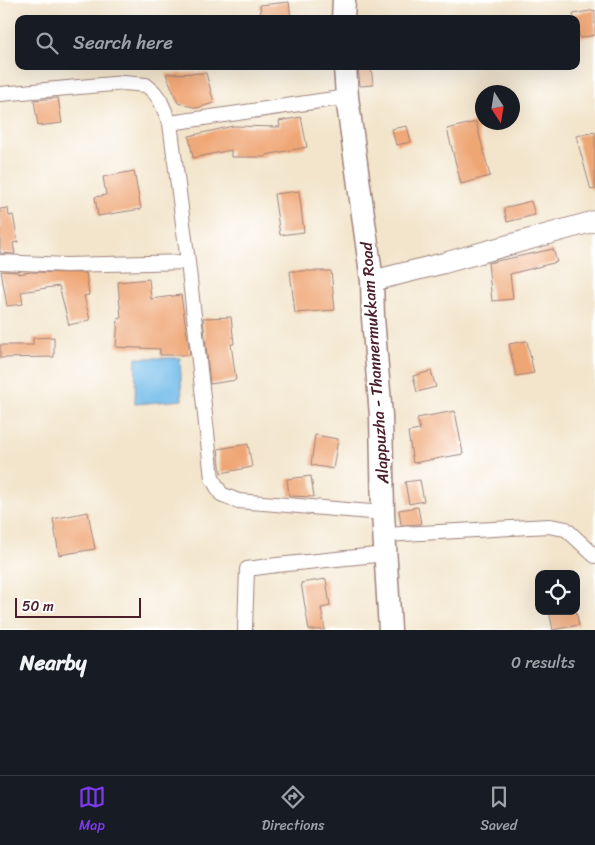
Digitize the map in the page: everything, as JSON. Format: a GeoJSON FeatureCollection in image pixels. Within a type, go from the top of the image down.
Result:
{"type":"FeatureCollection","features":[{"type":"Feature","properties":{"kind":"main road"},"geometry":{"type":"LineString","coordinates":[[343,15],[344,0]]}},
{"type":"Feature","properties":{"kind":"main road","name":"Alappuzha - Thannermukkam Road"},"geometry":{"type":"LineString","coordinates":[[345,70],[347,97],[372,281],[381,416],[383,513],[390,630]]}},
{"type":"Feature","properties":{"kind":"main road"},"geometry":{"type":"LineString","coordinates":[[372,281],[595,221]]}},
{"type":"Feature","properties":{"kind":"street"},"geometry":{"type":"LineString","coordinates":[[0,94],[124,83],[141,84],[150,88],[158,96],[170,123],[188,262],[212,478],[221,494],[238,501],[383,513]]}},
{"type":"Feature","properties":{"kind":"street"},"geometry":{"type":"LineString","coordinates":[[170,123],[347,97]]}},
{"type":"Feature","properties":{"kind":"street"},"geometry":{"type":"LineString","coordinates":[[0,262],[66,265],[188,262]]}},
{"type":"Feature","properties":{"kind":"street"},"geometry":{"type":"LineString","coordinates":[[245,630],[247,569],[385,545],[549,526],[566,529],[595,556]]}},
{"type":"Feature","properties":{"kind":"water"},"geometry":{"type":"Polygon","coordinates":[[[136,358],[180,358],[182,400],[135,404],[136,358]]]}},
{"type":"Feature","properties":{"kind":"building"},"geometry":{"type":"Polygon","coordinates":[[[289,2],[291,15],[261,15],[260,5],[289,2]]]}},
{"type":"Feature","properties":{"kind":"building"},"geometry":{"type":"Polygon","coordinates":[[[595,10],[595,35],[580,38],[580,15],[573,14],[595,10]]]}},
{"type":"Feature","properties":{"kind":"building"},"geometry":{"type":"Polygon","coordinates":[[[358,70],[371,70],[373,85],[360,86],[358,70]]]}},
{"type":"Feature","properties":{"kind":"building"},"geometry":{"type":"Polygon","coordinates":[[[206,73],[214,103],[197,108],[178,103],[166,74],[206,73]]]}},
{"type":"Feature","properties":{"kind":"building"},"geometry":{"type":"Polygon","coordinates":[[[58,98],[62,123],[38,126],[34,100],[58,98]]]}},
{"type":"Feature","properties":{"kind":"building"},"geometry":{"type":"Polygon","coordinates":[[[301,117],[307,147],[266,155],[266,157],[231,157],[231,150],[193,158],[189,136],[233,126],[280,127],[279,121],[301,117]]]}},
{"type":"Feature","properties":{"kind":"building"},"geometry":{"type":"Polygon","coordinates":[[[475,122],[475,130],[478,130],[490,176],[461,184],[447,129],[475,122]]]}},
{"type":"Feature","properties":{"kind":"building"},"geometry":{"type":"Polygon","coordinates":[[[407,126],[411,142],[396,145],[392,129],[407,126]]]}},
{"type":"Feature","properties":{"kind":"building"},"geometry":{"type":"Polygon","coordinates":[[[595,132],[595,189],[591,190],[576,136],[595,132]]]}},
{"type":"Feature","properties":{"kind":"building"},"geometry":{"type":"Polygon","coordinates":[[[134,171],[141,209],[98,216],[95,197],[106,195],[103,177],[134,171]]]}},
{"type":"Feature","properties":{"kind":"building"},"geometry":{"type":"Polygon","coordinates":[[[299,191],[304,232],[280,235],[274,194],[299,191]]]}},
{"type":"Feature","properties":{"kind":"building"},"geometry":{"type":"Polygon","coordinates":[[[531,201],[535,215],[507,222],[504,208],[531,201]]]}},
{"type":"Feature","properties":{"kind":"building"},"geometry":{"type":"Polygon","coordinates":[[[8,208],[9,216],[13,215],[18,242],[13,243],[15,254],[0,253],[0,209],[8,208]]]}},
{"type":"Feature","properties":{"kind":"building"},"geometry":{"type":"Polygon","coordinates":[[[553,249],[557,262],[510,274],[513,299],[492,301],[488,263],[553,249]]]}},
{"type":"Feature","properties":{"kind":"building"},"geometry":{"type":"Polygon","coordinates":[[[1,271],[18,272],[18,274],[31,272],[86,273],[89,295],[84,296],[90,320],[69,325],[59,286],[21,292],[23,304],[7,306],[1,271]]]}},
{"type":"Feature","properties":{"kind":"building"},"geometry":{"type":"Polygon","coordinates":[[[290,271],[331,271],[335,310],[295,313],[290,271]]]}},
{"type":"Feature","properties":{"kind":"building"},"geometry":{"type":"Polygon","coordinates":[[[149,279],[151,299],[181,295],[190,355],[160,355],[160,349],[116,347],[118,318],[121,319],[118,282],[149,279]]]}},
{"type":"Feature","properties":{"kind":"building"},"geometry":{"type":"Polygon","coordinates":[[[231,317],[234,344],[231,344],[236,380],[210,384],[203,318],[231,317]]]}},
{"type":"Feature","properties":{"kind":"building"},"geometry":{"type":"Polygon","coordinates":[[[54,337],[54,357],[0,358],[0,345],[33,345],[33,338],[54,337]]]}},
{"type":"Feature","properties":{"kind":"building"},"geometry":{"type":"Polygon","coordinates":[[[527,341],[534,373],[516,376],[509,344],[527,341]]]}},
{"type":"Feature","properties":{"kind":"building"},"geometry":{"type":"Polygon","coordinates":[[[431,371],[436,387],[417,392],[413,376],[431,371]]]}},
{"type":"Feature","properties":{"kind":"building"},"geometry":{"type":"Polygon","coordinates":[[[455,411],[463,454],[413,463],[408,432],[420,430],[417,418],[455,411]]]}},
{"type":"Feature","properties":{"kind":"building"},"geometry":{"type":"Polygon","coordinates":[[[315,435],[338,439],[333,469],[311,465],[315,435]]]}},
{"type":"Feature","properties":{"kind":"building"},"geometry":{"type":"Polygon","coordinates":[[[248,444],[252,467],[221,473],[218,449],[248,444]]]}},
{"type":"Feature","properties":{"kind":"building"},"geometry":{"type":"Polygon","coordinates":[[[311,476],[314,497],[289,496],[287,479],[311,476]]]}},
{"type":"Feature","properties":{"kind":"building"},"geometry":{"type":"Polygon","coordinates":[[[420,480],[424,501],[409,504],[405,482],[420,480]]]}},
{"type":"Feature","properties":{"kind":"building"},"geometry":{"type":"Polygon","coordinates":[[[418,507],[421,524],[401,525],[399,510],[418,507]]]}},
{"type":"Feature","properties":{"kind":"building"},"geometry":{"type":"Polygon","coordinates":[[[88,512],[95,549],[59,555],[53,519],[88,512]]]}},
{"type":"Feature","properties":{"kind":"building"},"geometry":{"type":"Polygon","coordinates":[[[326,579],[330,606],[321,608],[325,630],[309,630],[301,583],[326,579]]]}},
{"type":"Feature","properties":{"kind":"building"},"geometry":{"type":"Polygon","coordinates":[[[550,615],[577,615],[579,625],[553,630],[550,615]]]}}]}
